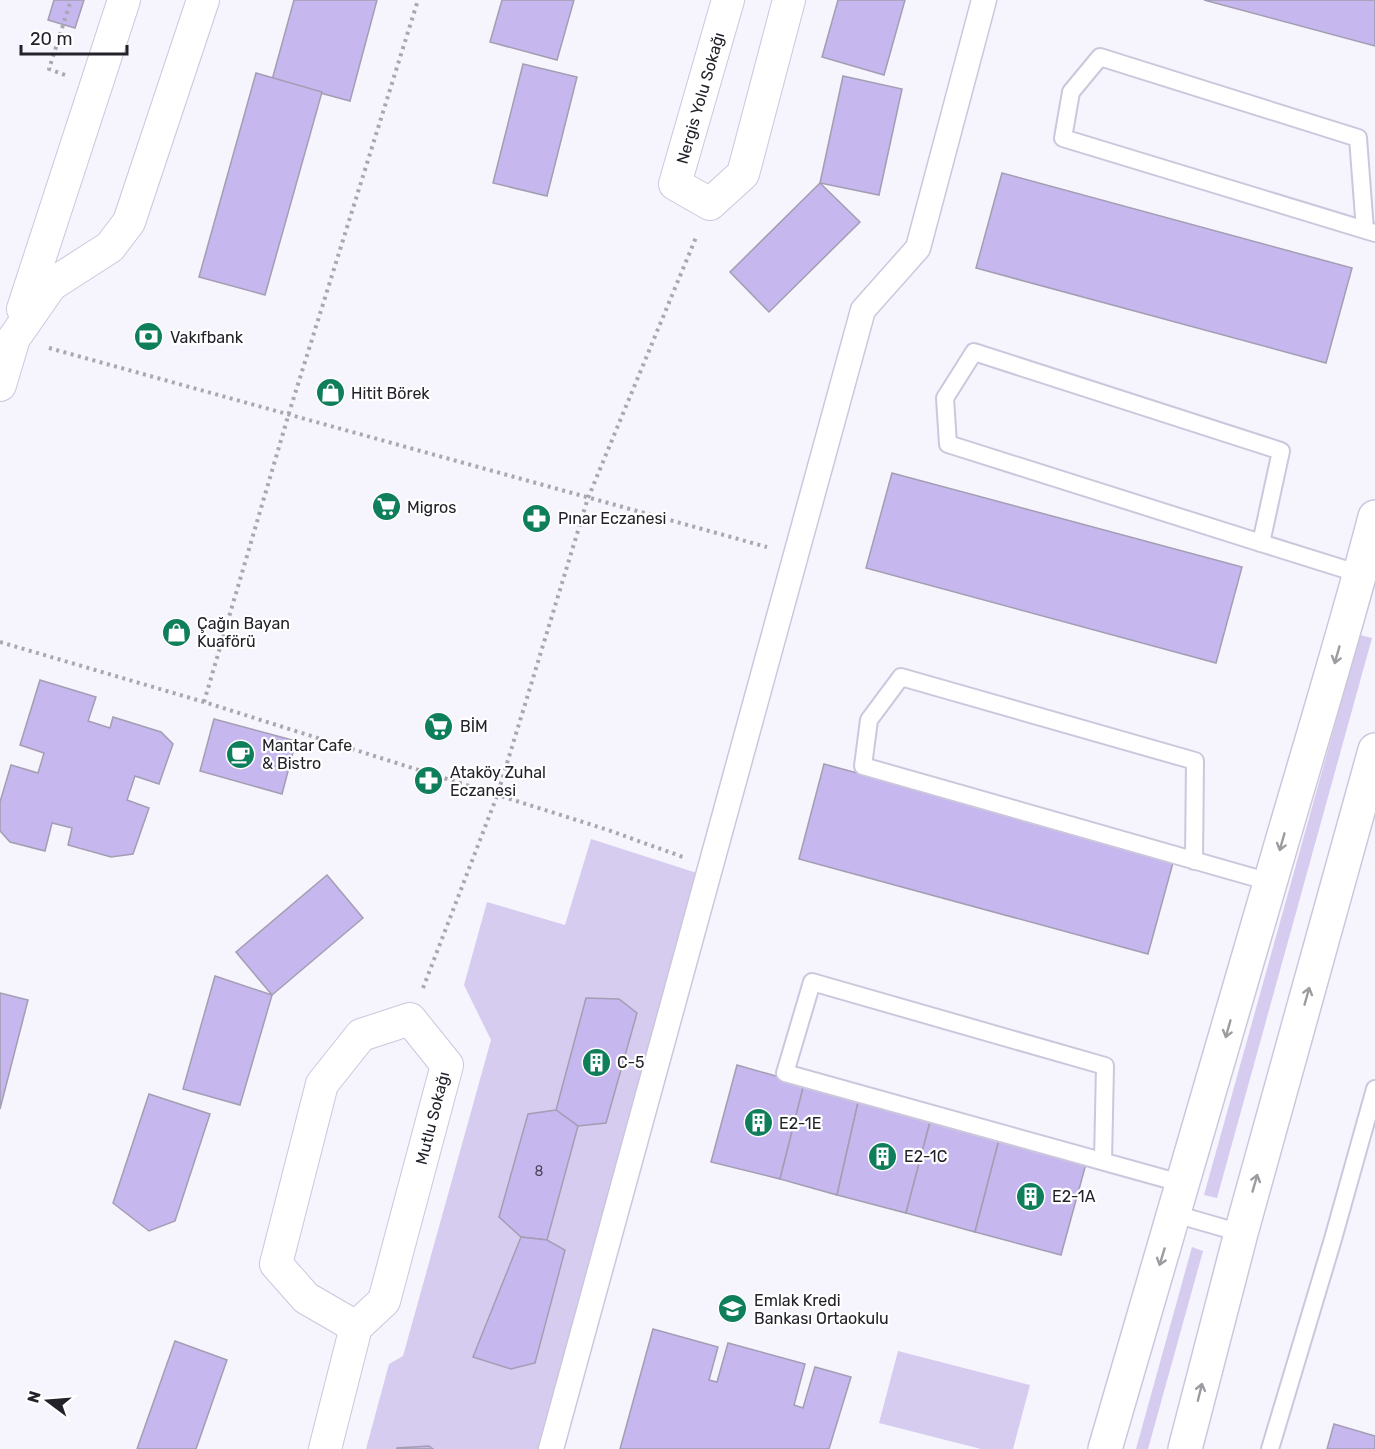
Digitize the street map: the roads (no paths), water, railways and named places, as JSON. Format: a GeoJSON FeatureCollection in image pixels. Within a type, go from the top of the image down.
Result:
{"type":"FeatureCollection","features":[{"type":"Feature","properties":{"kind":"street"},"geometry":{"type":"LineString","coordinates":[[0,385],[124,0]]}},
{"type":"Feature","properties":{"kind":"street"},"geometry":{"type":"LineString","coordinates":[[14,338],[51,285],[110,247],[129,222],[203,0]]}},
{"type":"Feature","properties":{"kind":"street","name":"Nergis Yolu Sokağı"},"geometry":{"type":"LineString","coordinates":[[728,0],[675,184],[710,204],[743,174],[789,0]]}},
{"type":"Feature","properties":{"kind":"street"},"geometry":{"type":"LineString","coordinates":[[550,1449],[863,310],[918,248],[984,0]]}},
{"type":"Feature","properties":{"kind":"street"},"geometry":{"type":"LineString","coordinates":[[1105,1449],[1270,882],[1362,612],[1360,574],[1375,517]]}},
{"type":"Feature","properties":{"kind":"street"},"geometry":{"type":"LineString","coordinates":[[1185,1449],[1241,1233],[1371,789],[1375,750]]}},
{"type":"Feature","properties":{"kind":"street","name":"Mutlu Sokağı"},"geometry":{"type":"LineString","coordinates":[[410,1019],[447,1065],[384,1301],[356,1327],[306,1298],[276,1264],[322,1084],[361,1035],[410,1019]]}},
{"type":"Feature","properties":{"kind":"street"},"geometry":{"type":"LineString","coordinates":[[325,1449],[356,1327]]}},
{"type":"Feature","properties":{"kind":"lane"},"geometry":{"type":"LineString","coordinates":[[1100,57],[1358,138],[1370,231],[1063,138],[1071,93],[1100,57]]}},
{"type":"Feature","properties":{"kind":"lane"},"geometry":{"type":"LineString","coordinates":[[1261,543],[1281,451],[974,352],[945,398],[948,444],[1261,543],[1360,574]]}},
{"type":"Feature","properties":{"kind":"lane"},"geometry":{"type":"LineString","coordinates":[[1194,861],[1195,762],[901,677],[869,720],[863,766],[1194,861],[1270,882]]}},
{"type":"Feature","properties":{"kind":"lane"},"geometry":{"type":"LineString","coordinates":[[1103,1161],[1105,1066],[812,982],[785,1073],[1103,1161],[1241,1233]]}},
{"type":"Feature","properties":{"kind":"lane"},"geometry":{"type":"LineString","coordinates":[[1270,1449],[1375,1089]]}},
{"type":"Feature","properties":{"kind":"place","name":"Vakıfbank"},"geometry":{"type":"Point","coordinates":[149,337]}},
{"type":"Feature","properties":{"kind":"place","name":"Hitit Börek"},"geometry":{"type":"Point","coordinates":[330,393]}},
{"type":"Feature","properties":{"kind":"place","name":"Migros"},"geometry":{"type":"Point","coordinates":[386,507]}},
{"type":"Feature","properties":{"kind":"place","name":"Pınar Eczanesi"},"geometry":{"type":"Point","coordinates":[537,518]}},
{"type":"Feature","properties":{"kind":"place","name":"Çağın Bayan Kuaförü"},"geometry":{"type":"Point","coordinates":[176,632]}},
{"type":"Feature","properties":{"kind":"place","name":"BİM"},"geometry":{"type":"Point","coordinates":[439,726]}},
{"type":"Feature","properties":{"kind":"place","name":"Mantar Cafe & Bistro"},"geometry":{"type":"Point","coordinates":[241,754]}},
{"type":"Feature","properties":{"kind":"place","name":"Ataköy Zuhal Eczanesi"},"geometry":{"type":"Point","coordinates":[429,781]}},
{"type":"Feature","properties":{"kind":"place","name":"C-5"},"geometry":{"type":"Point","coordinates":[596,1062]}},
{"type":"Feature","properties":{"kind":"place","name":"E2-1E"},"geometry":{"type":"Point","coordinates":[758,1123]}},
{"type":"Feature","properties":{"kind":"place","name":"E2-1C"},"geometry":{"type":"Point","coordinates":[883,1156]}},
{"type":"Feature","properties":{"kind":"place","name":"E2-1A"},"geometry":{"type":"Point","coordinates":[1031,1196]}},
{"type":"Feature","properties":{"kind":"place","name":"Emlak Kredi Bankası Ortaokulu"},"geometry":{"type":"Point","coordinates":[733,1309]}}]}
